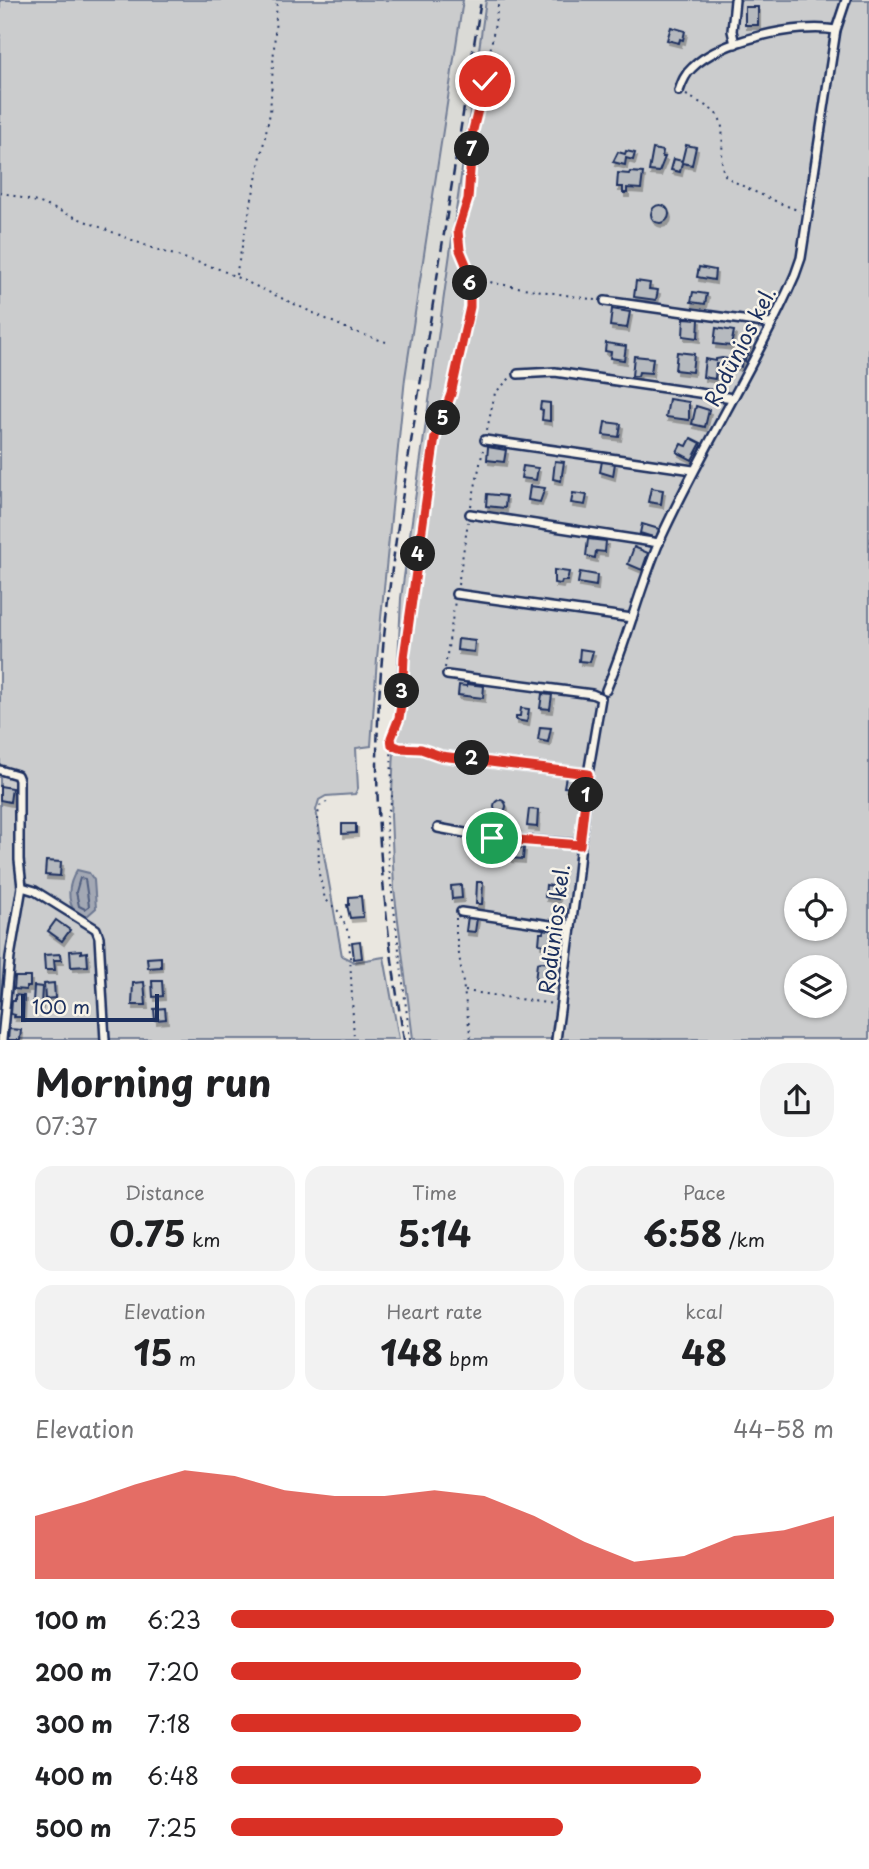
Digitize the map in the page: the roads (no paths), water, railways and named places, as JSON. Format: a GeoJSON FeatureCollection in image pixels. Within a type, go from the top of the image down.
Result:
{"type":"FeatureCollection","features":[{"type":"Feature","properties":{"kind":"street"},"geometry":{"type":"LineString","coordinates":[[735,0],[732,32],[735,44]]}},
{"type":"Feature","properties":{"kind":"street","name":"Rodūnios kel."},"geometry":{"type":"LineString","coordinates":[[606,690],[659,543],[693,470],[771,324],[801,258],[836,30],[846,0]]}},
{"type":"Feature","properties":{"kind":"street"},"geometry":{"type":"LineString","coordinates":[[679,91],[684,76],[694,66],[709,55],[735,44],[778,33],[807,29],[836,30]]}},
{"type":"Feature","properties":{"kind":"street"},"geometry":{"type":"LineString","coordinates":[[605,301],[771,324]]}},
{"type":"Feature","properties":{"kind":"street"},"geometry":{"type":"LineString","coordinates":[[518,374],[555,372],[733,398]]}},
{"type":"Feature","properties":{"kind":"street"},"geometry":{"type":"LineString","coordinates":[[485,440],[693,470]]}},
{"type":"Feature","properties":{"kind":"street"},"geometry":{"type":"LineString","coordinates":[[470,514],[659,543]]}},
{"type":"Feature","properties":{"kind":"street"},"geometry":{"type":"LineString","coordinates":[[456,594],[632,618]]}},
{"type":"Feature","properties":{"kind":"street","name":"Rodūnios kel."},"geometry":{"type":"LineString","coordinates":[[447,675],[592,694],[601,698],[588,774],[556,1040]]}},
{"type":"Feature","properties":{"kind":"street"},"geometry":{"type":"LineString","coordinates":[[441,756],[588,774]]}},
{"type":"Feature","properties":{"kind":"street"},"geometry":{"type":"LineString","coordinates":[[0,770],[17,775],[19,780],[19,860],[22,887],[10,957],[2,1040]]}},
{"type":"Feature","properties":{"kind":"street"},"geometry":{"type":"LineString","coordinates":[[438,828],[492,838],[580,845]]}},
{"type":"Feature","properties":{"kind":"street"},"geometry":{"type":"LineString","coordinates":[[22,887],[35,891],[96,929],[99,937],[105,1040]]}},
{"type":"Feature","properties":{"kind":"street"},"geometry":{"type":"LineString","coordinates":[[461,912],[571,928]]}},
{"type":"Feature","properties":{"kind":"water"},"geometry":{"type":"Polygon","coordinates":[[[77,870],[89,873],[94,880],[96,908],[86,917],[76,914],[70,898],[70,886],[77,870]]]}},
{"type":"Feature","properties":{"kind":"railway"},"geometry":{"type":"LineString","coordinates":[[404,1040],[389,936],[379,830],[377,760],[381,669],[397,533],[481,0]]}}]}
